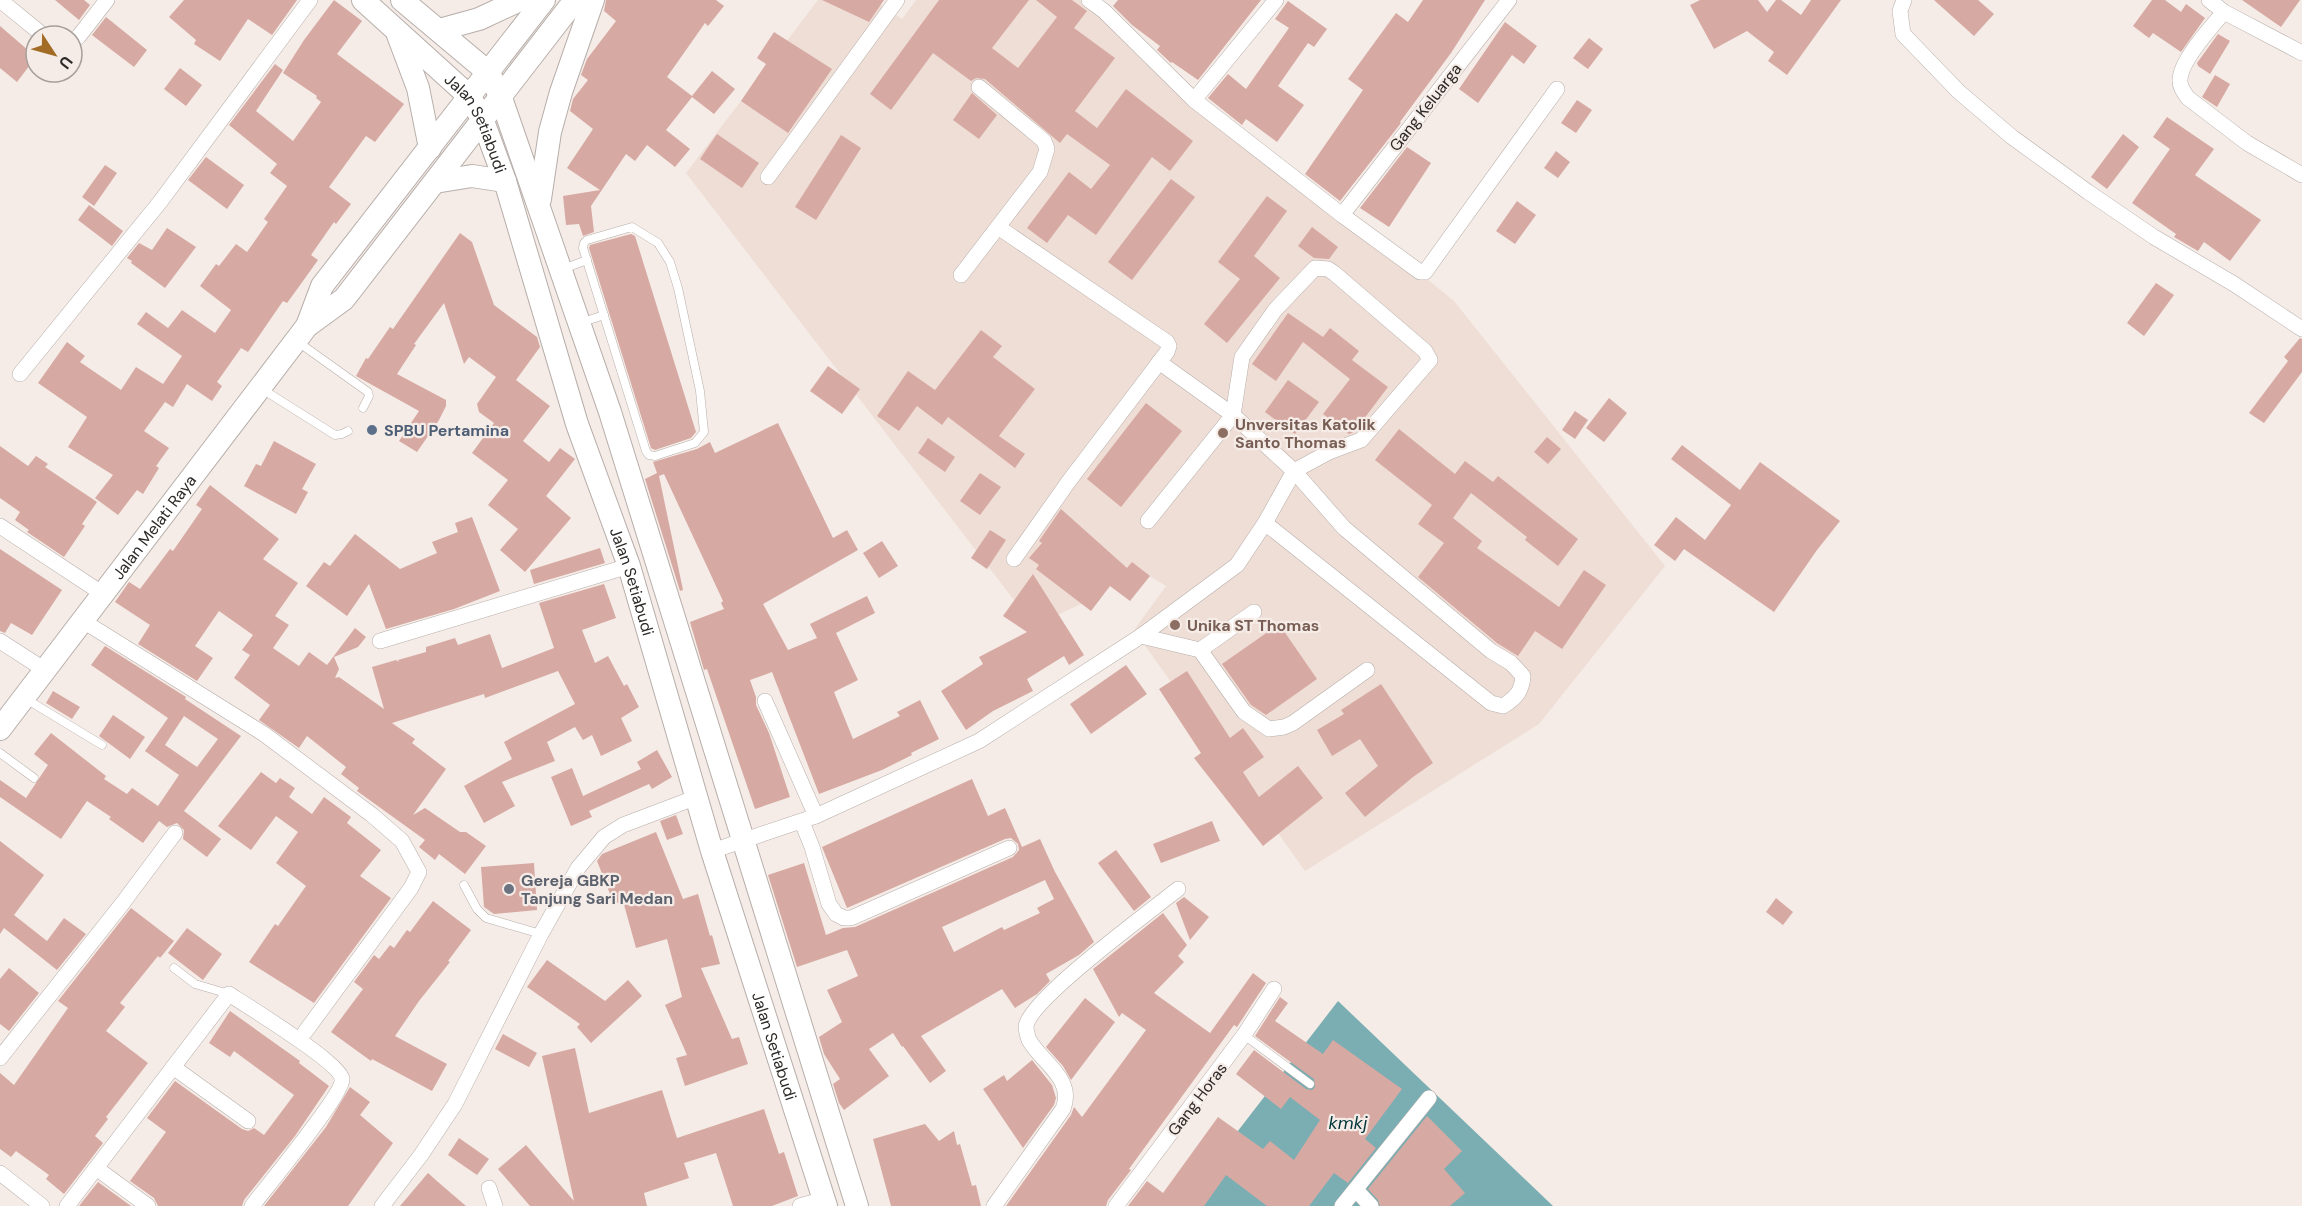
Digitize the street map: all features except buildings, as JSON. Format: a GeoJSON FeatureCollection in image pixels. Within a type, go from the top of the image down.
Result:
{"type":"FeatureCollection","features":[{"type":"Feature","properties":{"kind":"main road","name":"Jalan Setiabudi"},"geometry":{"type":"LineString","coordinates":[[363,0],[470,97],[483,121],[505,181],[577,424],[629,566],[712,851],[825,1203]]}},
{"type":"Feature","properties":{"kind":"main road","name":"Jalan Setiabudi"},"geometry":{"type":"LineString","coordinates":[[402,0],[489,73],[501,98],[610,412],[857,1206]]}},
{"type":"Feature","properties":{"kind":"main road"},"geometry":{"type":"LineString","coordinates":[[439,30],[479,19],[520,0]]}},
{"type":"Feature","properties":{"kind":"main road","name":"Jalan Melati Raya"},"geometry":{"type":"LineString","coordinates":[[302,334],[322,286],[544,0]]}},
{"type":"Feature","properties":{"kind":"main road","name":"Jalan Melati Raya"},"geometry":{"type":"LineString","coordinates":[[0,729],[302,334],[344,299],[575,0]]}},
{"type":"Feature","properties":{"kind":"main road"},"geometry":{"type":"LineString","coordinates":[[539,204],[549,132],[592,0]]}},
{"type":"Feature","properties":{"kind":"main road"},"geometry":{"type":"LineString","coordinates":[[396,30],[409,58],[418,88],[430,148]]}},
{"type":"Feature","properties":{"kind":"main road"},"geometry":{"type":"LineString","coordinates":[[435,182],[472,176],[505,181]]}},
{"type":"Feature","properties":{"kind":"main road"},"geometry":{"type":"LineString","coordinates":[[577,424],[610,412]]}},
{"type":"Feature","properties":{"kind":"street"},"geometry":{"type":"LineString","coordinates":[[0,0],[29,24]]}},
{"type":"Feature","properties":{"kind":"street"},"geometry":{"type":"LineString","coordinates":[[84,30],[107,0]]}},
{"type":"Feature","properties":{"kind":"street"},"geometry":{"type":"LineString","coordinates":[[20,374],[160,202],[310,0]]}},
{"type":"Feature","properties":{"kind":"street"},"geometry":{"type":"LineString","coordinates":[[768,177],[897,0]]}},
{"type":"Feature","properties":{"kind":"street"},"geometry":{"type":"LineString","coordinates":[[1089,0],[1108,6],[1194,100],[1342,215],[1420,272],[1425,272],[1557,89]]}},
{"type":"Feature","properties":{"kind":"street"},"geometry":{"type":"LineString","coordinates":[[1194,100],[1276,0]]}},
{"type":"Feature","properties":{"kind":"street","name":"Gang Keluarga"},"geometry":{"type":"LineString","coordinates":[[1342,215],[1509,0]]}},
{"type":"Feature","properties":{"kind":"street"},"geometry":{"type":"LineString","coordinates":[[1904,0],[1900,11],[1903,34],[1959,92],[2012,137],[2154,237],[2234,284],[2302,329]]}},
{"type":"Feature","properties":{"kind":"street"},"geometry":{"type":"LineString","coordinates":[[2209,0],[2224,12],[2302,53]]}},
{"type":"Feature","properties":{"kind":"street"},"geometry":{"type":"LineString","coordinates":[[2224,12],[2184,66],[2179,79],[2181,88],[2188,98],[2247,143],[2302,175]]}},
{"type":"Feature","properties":{"kind":"street"},"geometry":{"type":"LineString","coordinates":[[962,275],[1040,172],[1047,149],[1044,141],[979,87]]}},
{"type":"Feature","properties":{"kind":"street"},"geometry":{"type":"LineString","coordinates":[[998,227],[1167,342],[1168,350],[1068,481],[1014,560]]}},
{"type":"Feature","properties":{"kind":"street"},"geometry":{"type":"LineString","coordinates":[[712,851],[809,819],[979,741],[1141,636],[1237,565],[1294,471],[1329,452],[1360,440],[1429,362],[1429,356],[1334,273],[1328,269],[1316,268],[1275,310],[1242,357],[1233,415],[1148,521]]}},
{"type":"Feature","properties":{"kind":"street"},"geometry":{"type":"LineString","coordinates":[[1159,362],[1233,415],[1294,471],[1344,528],[1491,651],[1511,663],[1523,676],[1522,686],[1514,700],[1503,706],[1491,703],[1264,523]]}},
{"type":"Feature","properties":{"kind":"street"},"geometry":{"type":"LineString","coordinates":[[0,526],[103,594]]}},
{"type":"Feature","properties":{"kind":"street"},"geometry":{"type":"LineString","coordinates":[[380,641],[629,566]]}},
{"type":"Feature","properties":{"kind":"street"},"geometry":{"type":"LineString","coordinates":[[1200,650],[1254,612]]}},
{"type":"Feature","properties":{"kind":"street"},"geometry":{"type":"LineString","coordinates":[[82,621],[264,734],[372,814],[402,842],[418,866],[419,872],[411,888],[305,1032]]}},
{"type":"Feature","properties":{"kind":"street"},"geometry":{"type":"LineString","coordinates":[[1141,636],[1200,650],[1244,711],[1269,729],[1293,723],[1367,670]]}},
{"type":"Feature","properties":{"kind":"street"},"geometry":{"type":"LineString","coordinates":[[0,641],[45,670]]}},
{"type":"Feature","properties":{"kind":"street"},"geometry":{"type":"LineString","coordinates":[[765,701],[809,819],[812,847],[829,904],[836,914],[844,918],[851,918],[1009,848]]}},
{"type":"Feature","properties":{"kind":"street"},"geometry":{"type":"LineString","coordinates":[[382,1206],[421,1155],[455,1104],[541,934],[578,868],[604,837],[623,825],[697,797]]}},
{"type":"Feature","properties":{"kind":"street"},"geometry":{"type":"LineString","coordinates":[[0,1058],[175,833]]}},
{"type":"Feature","properties":{"kind":"street"},"geometry":{"type":"LineString","coordinates":[[994,1206],[1063,1109],[1066,1100],[1063,1083],[1028,1039],[1026,1027],[1034,1012],[1048,994],[1178,889]]}},
{"type":"Feature","properties":{"kind":"street","name":"Gang Horas"},"geometry":{"type":"LineString","coordinates":[[1116,1206],[1244,1035],[1274,990]]}},
{"type":"Feature","properties":{"kind":"street"},"geometry":{"type":"LineString","coordinates":[[67,1206],[229,994],[301,1042],[338,1070],[342,1078],[341,1087],[327,1107],[252,1206]]}},
{"type":"Feature","properties":{"kind":"street"},"geometry":{"type":"LineString","coordinates":[[173,1067],[248,1121]]}},
{"type":"Feature","properties":{"kind":"street"},"geometry":{"type":"LineString","coordinates":[[1342,1206],[1430,1098]]}},
{"type":"Feature","properties":{"kind":"street"},"geometry":{"type":"LineString","coordinates":[[96,1168],[148,1206]]}},
{"type":"Feature","properties":{"kind":"street"},"geometry":{"type":"LineString","coordinates":[[0,1173],[42,1206]]}},
{"type":"Feature","properties":{"kind":"street"},"geometry":{"type":"LineString","coordinates":[[489,1188],[495,1206]]}},
{"type":"Feature","properties":{"kind":"street"},"geometry":{"type":"LineString","coordinates":[[1356,1190],[1371,1206]]}},
{"type":"Feature","properties":{"kind":"street"},"geometry":{"type":"LineString","coordinates":[[800,1206],[825,1203]]}},
{"type":"Feature","properties":{"kind":"lane"},"geometry":{"type":"LineString","coordinates":[[632,227],[658,243],[670,262],[678,288],[700,391],[704,432],[695,443],[652,456],[646,451],[587,260],[584,243],[587,240],[632,227]]}},
{"type":"Feature","properties":{"kind":"lane"},"geometry":{"type":"LineString","coordinates":[[561,269],[587,260]]}},
{"type":"Feature","properties":{"kind":"lane"},"geometry":{"type":"LineString","coordinates":[[579,323],[604,315]]}},
{"type":"Feature","properties":{"kind":"lane"},"geometry":{"type":"LineString","coordinates":[[302,334],[368,392],[369,396],[363,408]]}},
{"type":"Feature","properties":{"kind":"lane"},"geometry":{"type":"LineString","coordinates":[[260,388],[335,435],[348,430]]}},
{"type":"Feature","properties":{"kind":"lane"},"geometry":{"type":"LineString","coordinates":[[610,412],[632,405]]}},
{"type":"Feature","properties":{"kind":"lane"},"geometry":{"type":"LineString","coordinates":[[24,698],[102,746]]}},
{"type":"Feature","properties":{"kind":"lane"},"geometry":{"type":"LineString","coordinates":[[0,753],[34,778]]}},
{"type":"Feature","properties":{"kind":"lane"},"geometry":{"type":"LineString","coordinates":[[464,885],[477,909],[486,918],[541,934]]}},
{"type":"Feature","properties":{"kind":"lane"},"geometry":{"type":"LineString","coordinates":[[174,968],[195,984],[229,994]]}},
{"type":"Feature","properties":{"kind":"lane"},"geometry":{"type":"LineString","coordinates":[[1244,1035],[1310,1084]]}},
{"type":"Feature","properties":{"kind":"shaded area","name":"Unversitas Katolik Santo Thomas"},"geometry":{"type":"Polygon","coordinates":[[[818,0],[874,0],[902,19],[916,0],[1084,0],[1454,301],[1665,566],[1539,724],[1305,871],[1134,630],[1166,586],[1135,567],[1096,597],[1034,626],[686,173],[818,0]]]}},
{"type":"Feature","properties":{"kind":"water","name":"kmkj"},"geometry":{"type":"Polygon","coordinates":[[[1338,1001],[1553,1206],[1180,1206],[1338,1001]]]}},
{"type":"Feature","properties":{"kind":"place","name":"SPBU Pertamina"},"geometry":{"type":"Point","coordinates":[372,430]}},
{"type":"Feature","properties":{"kind":"place","name":"Unversitas Katolik Santo Thomas"},"geometry":{"type":"Point","coordinates":[1223,433]}},
{"type":"Feature","properties":{"kind":"place","name":"Unika ST Thomas"},"geometry":{"type":"Point","coordinates":[1175,625]}},
{"type":"Feature","properties":{"kind":"place","name":"Gereja GBKP Tanjung Sari Medan"},"geometry":{"type":"Point","coordinates":[509,889]}}]}
